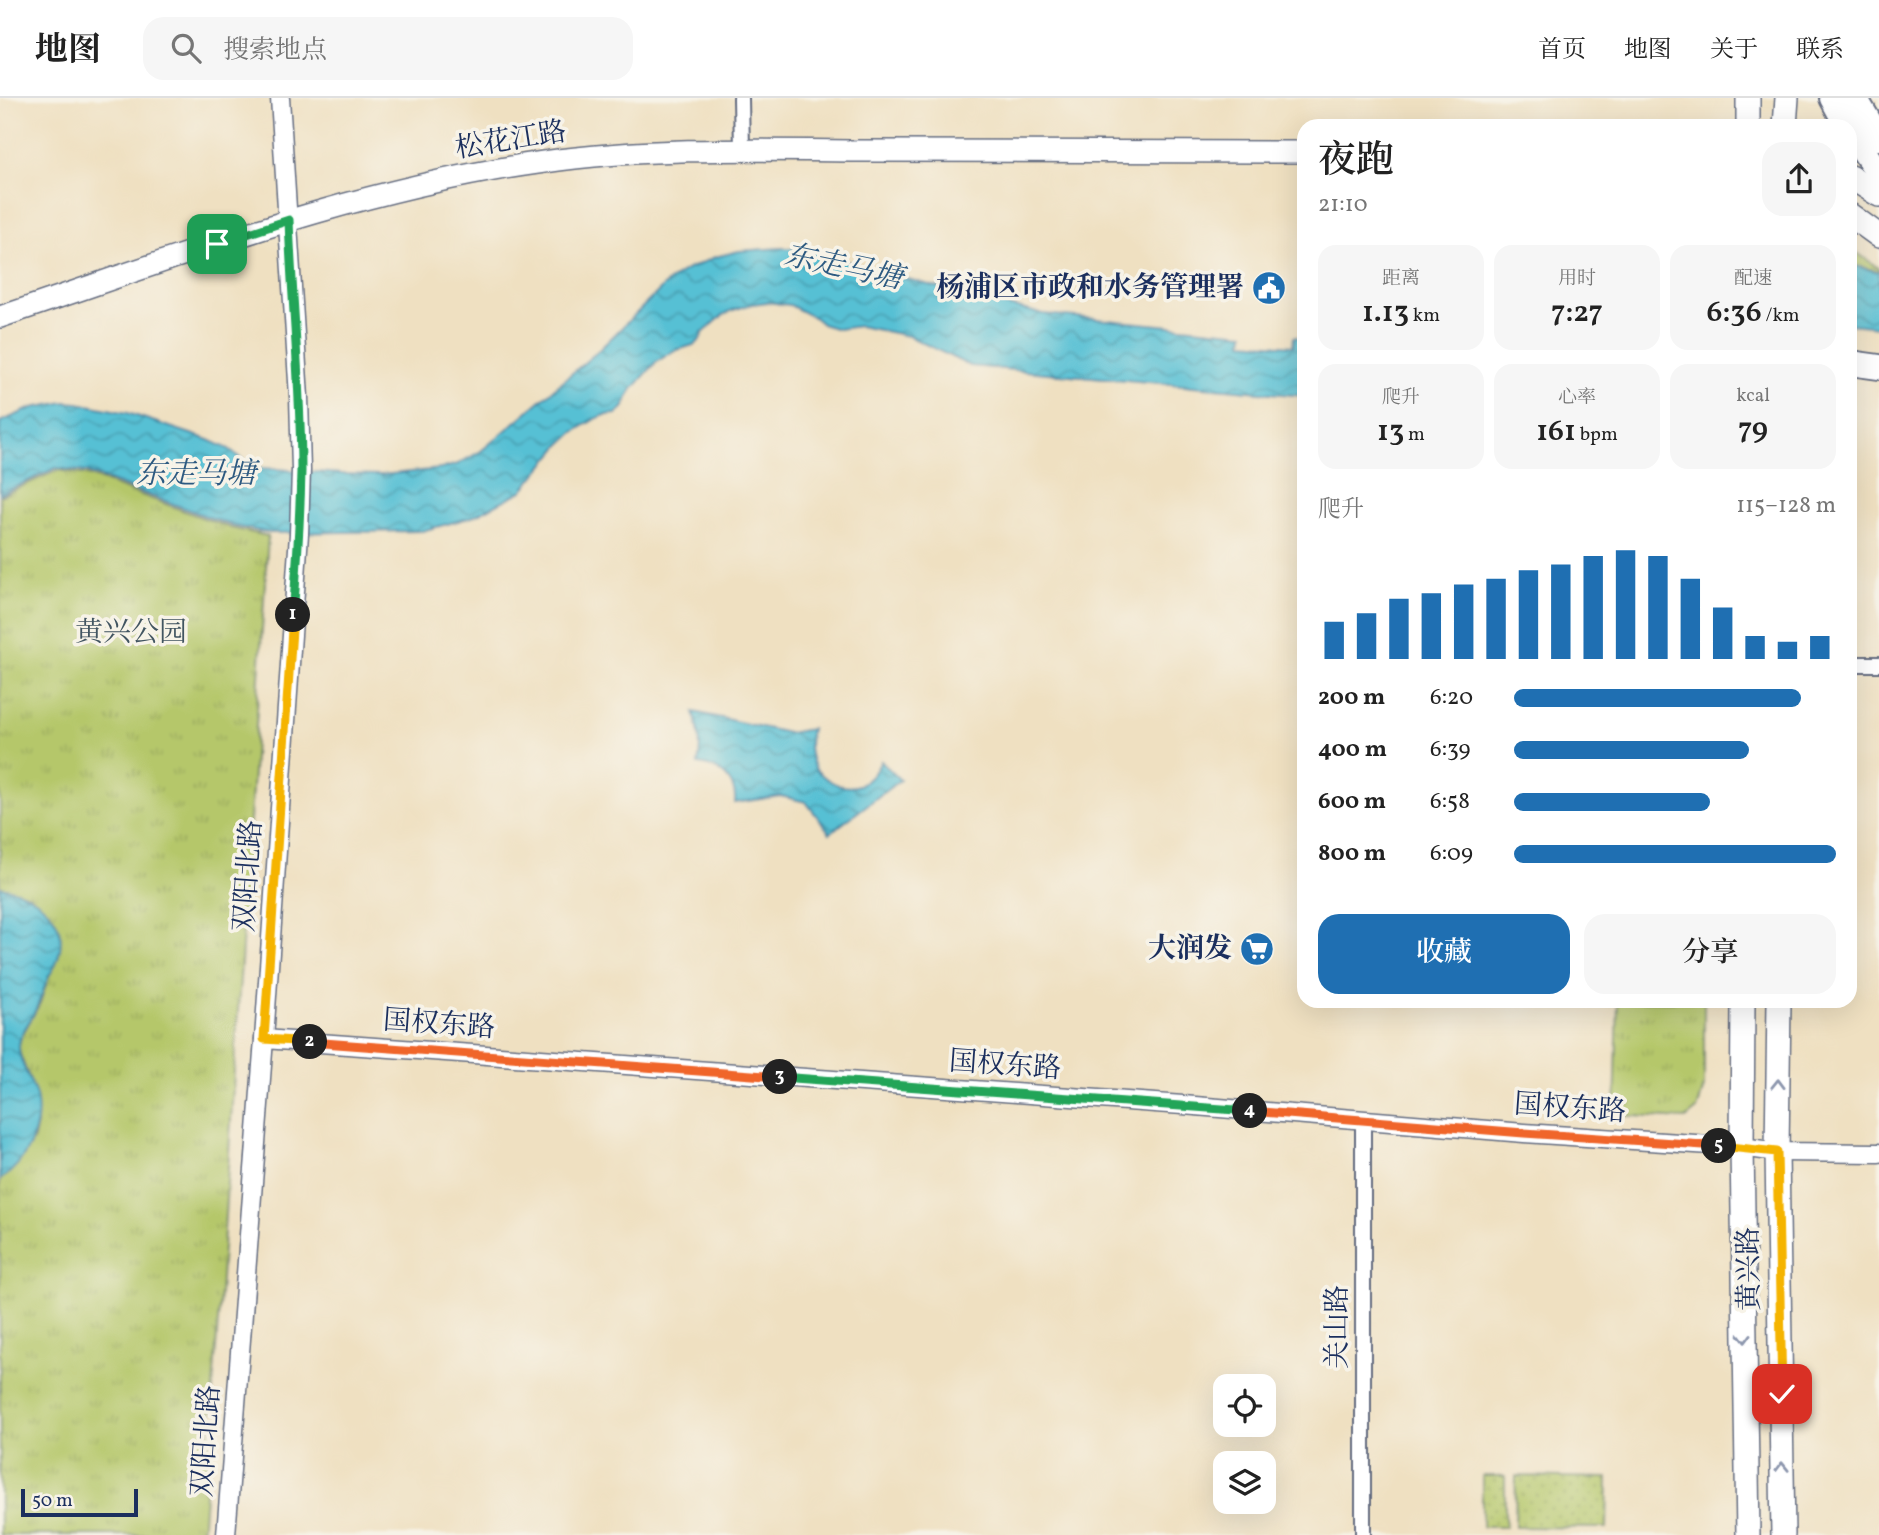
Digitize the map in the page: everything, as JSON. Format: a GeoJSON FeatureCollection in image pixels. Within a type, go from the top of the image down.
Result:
{"type":"FeatureCollection","features":[{"type":"Feature","properties":{"kind":"highway"},"geometry":{"type":"LineString","coordinates":[[1832,98],[1843,119]]}},
{"type":"Feature","properties":{"kind":"highway"},"geometry":{"type":"LineString","coordinates":[[1855,98],[1879,138]]}},
{"type":"Feature","properties":{"kind":"highway"},"geometry":{"type":"LineString","coordinates":[[1857,141],[1879,174]]}},
{"type":"Feature","properties":{"kind":"highway"},"geometry":{"type":"LineString","coordinates":[[1857,364],[1879,367]]}},
{"type":"Feature","properties":{"kind":"main road"},"geometry":{"type":"LineString","coordinates":[[1748,98],[1748,119]]}},
{"type":"Feature","properties":{"kind":"main road"},"geometry":{"type":"LineString","coordinates":[[1785,119],[1787,98]]}},
{"type":"Feature","properties":{"kind":"main road","name":"松花江路"},"geometry":{"type":"LineString","coordinates":[[1,314],[362,198],[445,179],[545,162],[627,154],[742,150],[1297,152]]}},
{"type":"Feature","properties":{"kind":"main road"},"geometry":{"type":"LineString","coordinates":[[1857,181],[1879,195]]}},
{"type":"Feature","properties":{"kind":"main road"},"geometry":{"type":"LineString","coordinates":[[1857,220],[1879,236]]}},
{"type":"Feature","properties":{"kind":"main road","name":"黄兴路"},"geometry":{"type":"LineString","coordinates":[[1743,1008],[1742,1147],[1748,1535]]}},
{"type":"Feature","properties":{"kind":"main road","name":"黄兴路"},"geometry":{"type":"LineString","coordinates":[[1779,1008],[1777,1152],[1783,1535]]}},
{"type":"Feature","properties":{"kind":"street","name":"双阳北路"},"geometry":{"type":"LineString","coordinates":[[226,1535],[299,534],[299,397],[279,98]]}},
{"type":"Feature","properties":{"kind":"street"},"geometry":{"type":"LineString","coordinates":[[741,98],[742,150]]}},
{"type":"Feature","properties":{"kind":"street"},"geometry":{"type":"LineString","coordinates":[[1857,664],[1879,664]]}},
{"type":"Feature","properties":{"kind":"street","name":"国权东路"},"geometry":{"type":"LineString","coordinates":[[264,1039],[1155,1103],[1524,1133],[1742,1147],[1777,1152],[1879,1153]]}},
{"type":"Feature","properties":{"kind":"street","name":"关山路"},"geometry":{"type":"LineString","coordinates":[[1363,1120],[1363,1535]]}},
{"type":"Feature","properties":{"kind":"green space"},"geometry":{"type":"Polygon","coordinates":[[[1857,253],[1879,268],[1879,271],[1857,266],[1857,253]]]}},
{"type":"Feature","properties":{"kind":"green space","name":"黄兴公园"},"geometry":{"type":"Polygon","coordinates":[[[58,470],[87,475],[231,528],[268,536],[202,1535],[0,1535],[0,1180],[20,1160],[34,1138],[37,1124],[36,1096],[18,1049],[20,1039],[40,1003],[49,975],[56,964],[30,895],[0,887],[0,496],[58,470]]]}},
{"type":"Feature","properties":{"kind":"green space"},"geometry":{"type":"Polygon","coordinates":[[[1618,1008],[1704,1008],[1704,1087],[1697,1110],[1686,1119],[1615,1115],[1618,1008]]]}},
{"type":"Feature","properties":{"kind":"green space"},"geometry":{"type":"Polygon","coordinates":[[[1482,1476],[1505,1476],[1505,1527],[1482,1527],[1482,1476]]]}},
{"type":"Feature","properties":{"kind":"green space"},"geometry":{"type":"Polygon","coordinates":[[[1516,1476],[1608,1478],[1607,1528],[1515,1527],[1516,1476]]]}},
{"type":"Feature","properties":{"kind":"water","name":"东走马塘"},"geometry":{"type":"Polygon","coordinates":[[[798,248],[986,301],[1043,314],[1244,333],[1243,342],[1293,346],[1294,337],[1297,337],[1297,395],[970,366],[909,336],[859,326],[838,329],[822,324],[790,305],[767,302],[752,304],[723,315],[703,333],[699,341],[656,362],[631,391],[623,408],[616,414],[595,419],[574,432],[522,491],[472,517],[422,531],[270,533],[233,526],[86,472],[56,468],[0,494],[0,422],[32,408],[65,402],[128,413],[209,440],[229,449],[249,464],[263,468],[381,475],[441,469],[458,464],[481,451],[598,351],[669,281],[715,257],[739,251],[798,248]]]}},
{"type":"Feature","properties":{"kind":"water"},"geometry":{"type":"Polygon","coordinates":[[[1857,266],[1879,272],[1879,327],[1857,325],[1857,266]]]}},
{"type":"Feature","properties":{"kind":"water"},"geometry":{"type":"Polygon","coordinates":[[[694,712],[788,733],[811,729],[809,749],[813,764],[820,774],[836,784],[852,787],[859,785],[871,776],[881,761],[900,780],[830,833],[806,802],[780,796],[735,803],[730,781],[719,771],[698,764],[700,750],[694,712]]]}},
{"type":"Feature","properties":{"kind":"water"},"geometry":{"type":"Polygon","coordinates":[[[0,887],[28,896],[46,908],[58,925],[61,944],[56,964],[19,1042],[19,1052],[36,1096],[38,1108],[35,1132],[18,1164],[0,1180],[0,887]]]}},
{"type":"Feature","properties":{"kind":"place","name":"杨浦区市政和水务管理署"},"geometry":{"type":"Point","coordinates":[1269,288]}},
{"type":"Feature","properties":{"kind":"place","name":"大润发"},"geometry":{"type":"Point","coordinates":[1257,949]}},
{"type":"Feature","properties":{"kind":"route"},"geometry":{"type":"LineString","coordinates":[[217,244],[289,220],[301,470],[299,534],[264,1039],[1183,1105],[1524,1133],[1742,1147],[1777,1152],[1782,1394]]}}]}
